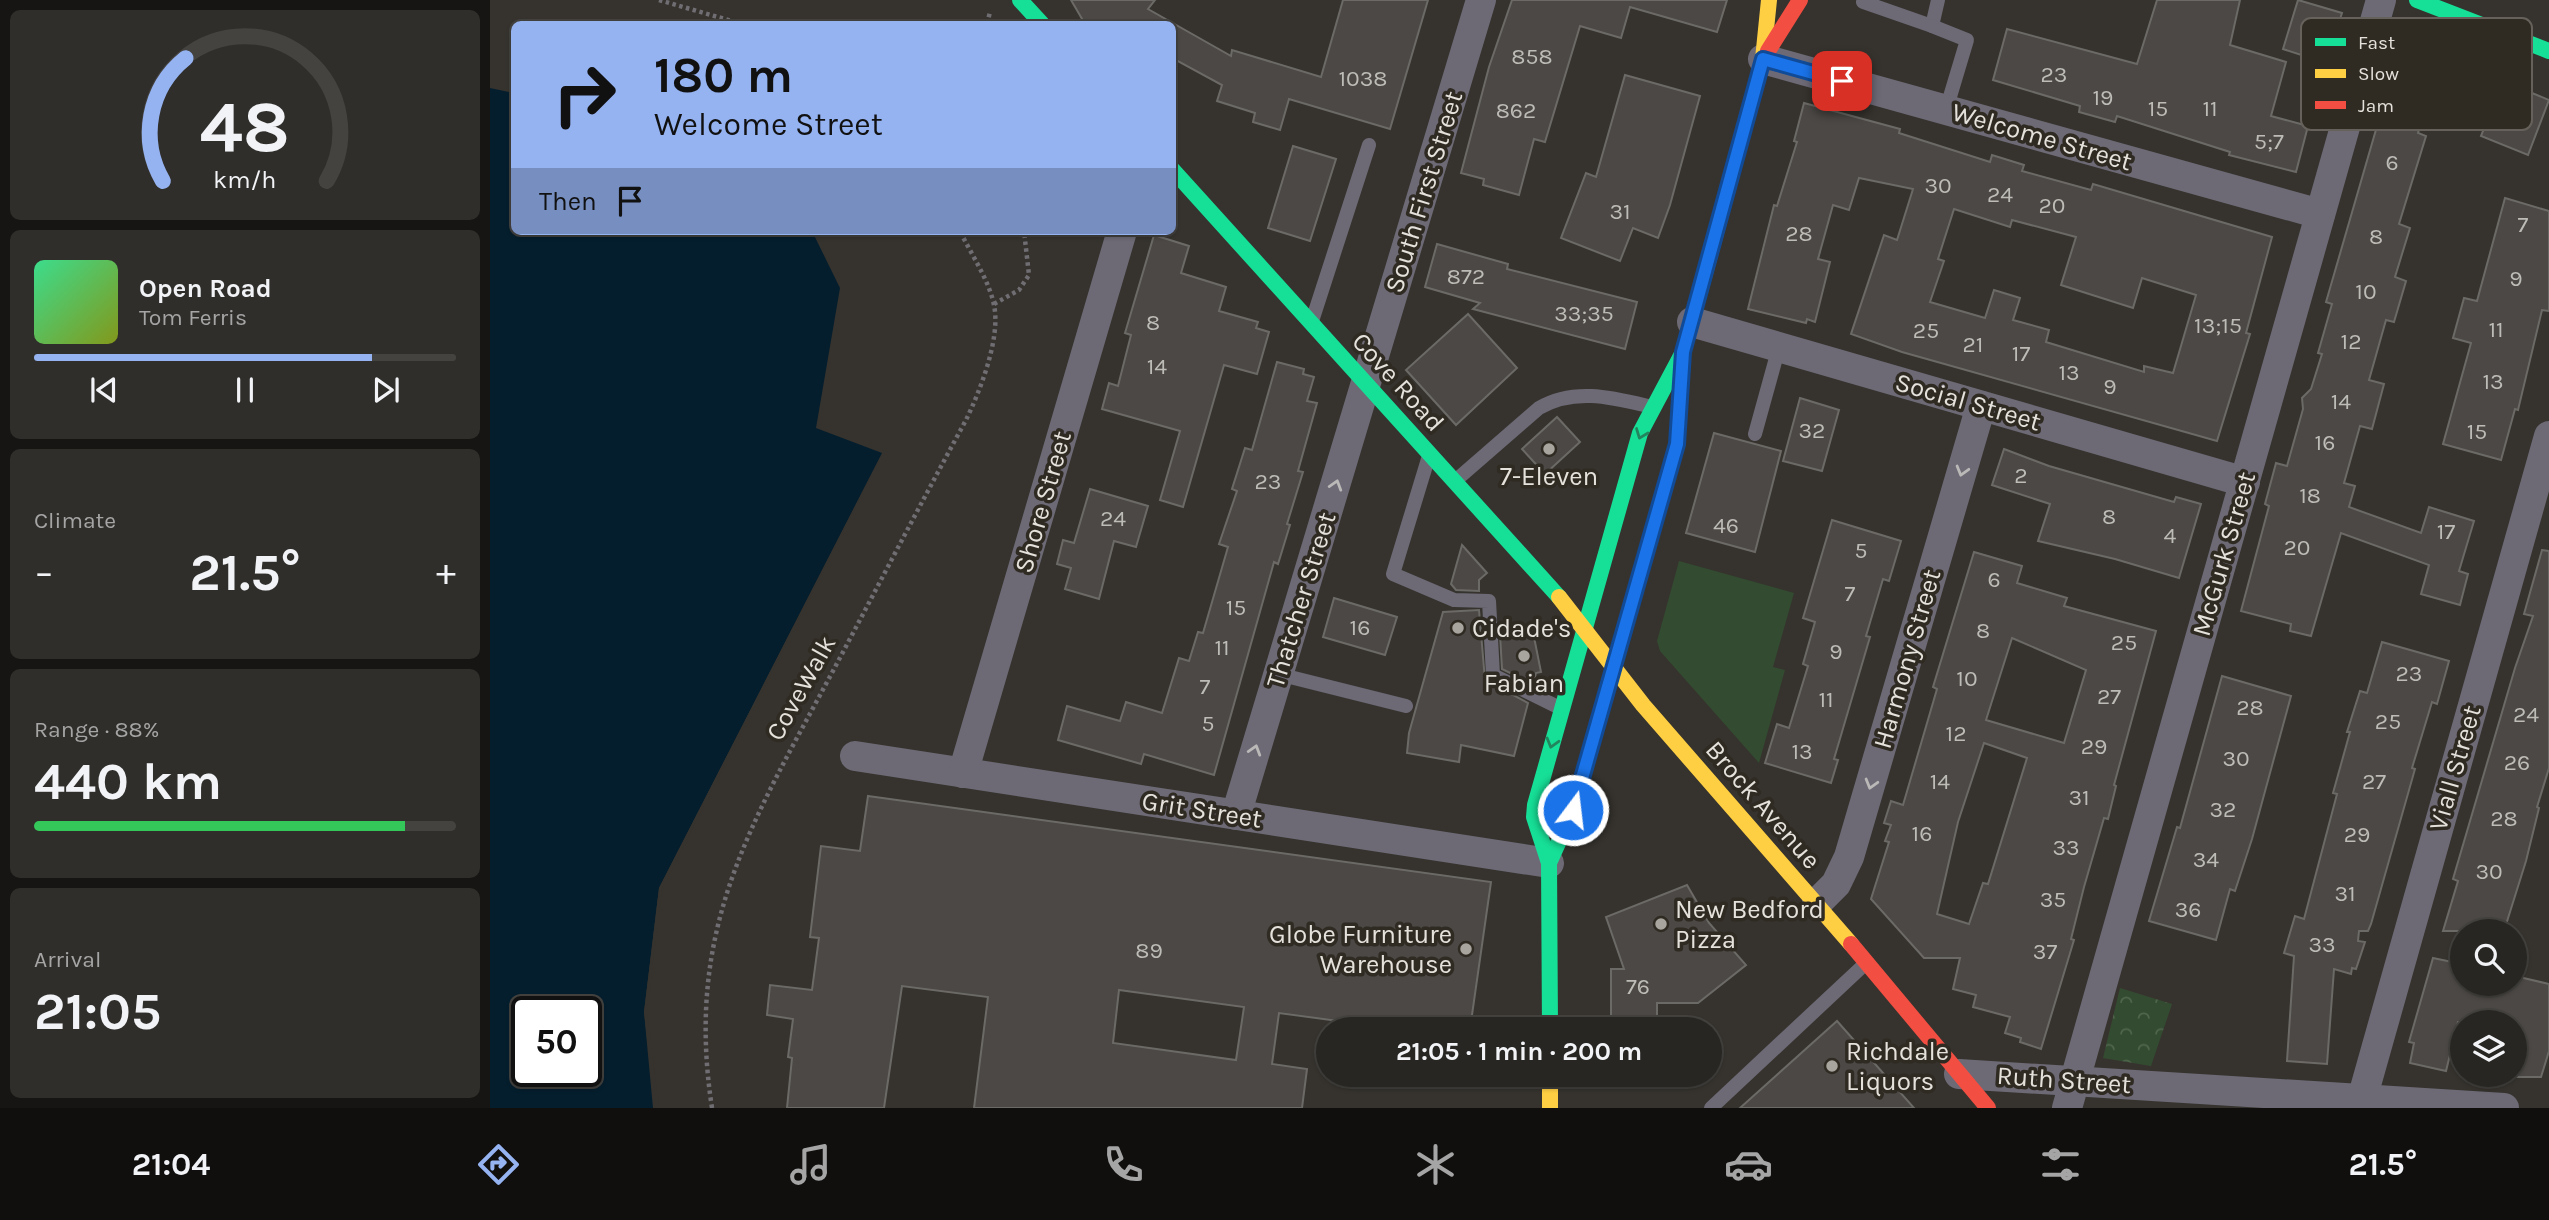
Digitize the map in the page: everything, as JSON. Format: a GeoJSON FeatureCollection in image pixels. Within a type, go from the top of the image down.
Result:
{"type":"FeatureCollection","features":[{"type":"Feature","properties":{"kind":"main road"},"geometry":{"type":"LineString","coordinates":[[1550,1017],[1549,863],[1534,817],[1640,433],[1683,352],[1692,322],[1763,59],[1769,0]]}},
{"type":"Feature","properties":{"kind":"main road"},"geometry":{"type":"LineString","coordinates":[[1763,59],[1800,0]]}},
{"type":"Feature","properties":{"kind":"main road"},"geometry":{"type":"LineString","coordinates":[[2417,0],[2464,18]]}},
{"type":"Feature","properties":{"kind":"main road"},"geometry":{"type":"LineString","coordinates":[[2532,44],[2549,51]]}},
{"type":"Feature","properties":{"kind":"main road","name":"Cove Road"},"geometry":{"type":"LineString","coordinates":[[1176,173],[1566,605],[1584,630]]}},
{"type":"Feature","properties":{"kind":"main road"},"geometry":{"type":"LineString","coordinates":[[1549,863],[1569,821],[1677,444],[1683,352]]}},
{"type":"Feature","properties":{"kind":"main road","name":"Brock Avenue"},"geometry":{"type":"LineString","coordinates":[[1584,630],[1988,1108]]}},
{"type":"Feature","properties":{"kind":"main road"},"geometry":{"type":"LineString","coordinates":[[1550,1087],[1550,1108]]}},
{"type":"Feature","properties":{"kind":"street","name":"South First Street"},"geometry":{"type":"LineString","coordinates":[[1366,384],[1481,0]]}},
{"type":"Feature","properties":{"kind":"street","name":"McGurk Street"},"geometry":{"type":"LineString","coordinates":[[2376,18],[2381,0]]}},
{"type":"Feature","properties":{"kind":"street","name":"Welcome Street"},"geometry":{"type":"LineString","coordinates":[[1763,59],[2320,214]]}},
{"type":"Feature","properties":{"kind":"street","name":"McGurk Street"},"geometry":{"type":"LineString","coordinates":[[2071,1094],[2344,130]]}},
{"type":"Feature","properties":{"kind":"street","name":"Shore Street"},"geometry":{"type":"LineString","coordinates":[[963,773],[1121,235]]}},
{"type":"Feature","properties":{"kind":"street","name":"Social Street"},"geometry":{"type":"LineString","coordinates":[[1692,322],[2245,482]]}},
{"type":"Feature","properties":{"kind":"street","name":"Thatcher Street"},"geometry":{"type":"LineString","coordinates":[[1236,815],[1366,384]]}},
{"type":"Feature","properties":{"kind":"street","name":"Harmony Street"},"geometry":{"type":"LineString","coordinates":[[1816,903],[1836,884],[1849,857],[1981,406]]}},
{"type":"Feature","properties":{"kind":"street","name":"Viall Street"},"geometry":{"type":"LineString","coordinates":[[2362,1099],[2549,436]]}},
{"type":"Feature","properties":{"kind":"street","name":"Grit Street"},"geometry":{"type":"LineString","coordinates":[[855,756],[1549,863]]}},
{"type":"Feature","properties":{"kind":"street","name":"Ruth Street"},"geometry":{"type":"LineString","coordinates":[[1959,1074],[2071,1094],[2362,1099],[2504,1108]]}},
{"type":"Feature","properties":{"kind":"lane"},"geometry":{"type":"LineString","coordinates":[[1932,26],[1938,0]]}},
{"type":"Feature","properties":{"kind":"lane"},"geometry":{"type":"LineString","coordinates":[[1863,2],[1967,40],[1946,110]]}},
{"type":"Feature","properties":{"kind":"lane"},"geometry":{"type":"LineString","coordinates":[[1311,323],[1369,145]]}},
{"type":"Feature","properties":{"kind":"lane"},"geometry":{"type":"LineString","coordinates":[[1755,434],[1779,347]]}},
{"type":"Feature","properties":{"kind":"lane"},"geometry":{"type":"LineString","coordinates":[[1454,482],[1539,408],[1555,399],[1598,396],[1654,408]]}},
{"type":"Feature","properties":{"kind":"lane"},"geometry":{"type":"LineString","coordinates":[[1430,454],[1394,574],[1454,600],[1489,601],[1493,676],[1562,709]]}},
{"type":"Feature","properties":{"kind":"lane"},"geometry":{"type":"LineString","coordinates":[[1278,674],[1406,706]]}},
{"type":"Feature","properties":{"kind":"lane"},"geometry":{"type":"LineString","coordinates":[[1711,1108],[1867,962]]}},
{"type":"Feature","properties":{"kind":"path"},"geometry":{"type":"LineString","coordinates":[[659,0],[732,21]]}},
{"type":"Feature","properties":{"kind":"path","name":"CoveWalk"},"geometry":{"type":"LineString","coordinates":[[712,1108],[706,1055],[708,979],[714,938],[731,876],[767,790],[975,401],[993,333],[994,304],[962,235]]}},
{"type":"Feature","properties":{"kind":"path"},"geometry":{"type":"LineString","coordinates":[[994,304],[1019,290],[1029,275],[1024,235]]}},
{"type":"Feature","properties":{"kind":"green space"},"geometry":{"type":"Polygon","coordinates":[[[1679,561],[1794,593],[1773,667],[1785,670],[1759,763],[1660,651],[1657,641],[1679,561]]]}},
{"type":"Feature","properties":{"kind":"green space"},"geometry":{"type":"Polygon","coordinates":[[[2120,988],[2172,1004],[2151,1066],[2103,1058],[2120,988]]]}},
{"type":"Feature","properties":{"kind":"water"},"geometry":{"type":"Polygon","coordinates":[[[490,88],[511,92],[511,235],[814,235],[840,288],[816,428],[882,453],[659,888],[644,1012],[655,1108],[490,1108],[490,88]]]}},
{"type":"Feature","properties":{"kind":"pier"},"geometry":{"type":"Polygon","coordinates":[[[884,450],[662,889],[647,1012],[659,1108],[653,1108],[644,1012],[659,888],[884,450]]]}},
{"type":"Feature","properties":{"kind":"building"},"geometry":{"type":"Polygon","coordinates":[[[1071,0],[1155,0],[1148,9],[1169,21],[1083,21],[1071,0]]]}},
{"type":"Feature","properties":{"kind":"building"},"geometry":{"type":"Polygon","coordinates":[[[1343,0],[1428,0],[1390,129],[1289,99],[1280,130],[1253,122],[1255,113],[1217,101],[1222,85],[1176,60],[1176,25],[1231,56],[1232,50],[1321,77],[1343,0]]]}},
{"type":"Feature","properties":{"kind":"building"},"geometry":{"type":"Polygon","coordinates":[[[1512,0],[1727,0],[1717,32],[1630,7],[1621,38],[1580,26],[1545,142],[1534,139],[1519,195],[1483,185],[1484,179],[1461,173],[1489,67],[1512,0]]]}},
{"type":"Feature","properties":{"kind":"building"},"geometry":{"type":"Polygon","coordinates":[[[2157,0],[2240,0],[2230,45],[2286,62],[2271,116],[2301,124],[2301,130],[2307,130],[2296,172],[2229,155],[2230,152],[2117,116],[2115,122],[2079,112],[2080,106],[1993,80],[2007,29],[2137,64],[2157,0]]]}},
{"type":"Feature","properties":{"kind":"building"},"geometry":{"type":"Polygon","coordinates":[[[2298,0],[2342,13],[2340,18],[2301,18],[2301,55],[2283,49],[2298,0]]]}},
{"type":"Feature","properties":{"kind":"building"},"geometry":{"type":"Polygon","coordinates":[[[1625,75],[1700,96],[1670,205],[1658,238],[1633,228],[1620,261],[1561,238],[1586,173],[1596,177],[1625,75]]]}},
{"type":"Feature","properties":{"kind":"building"},"geometry":{"type":"Polygon","coordinates":[[[2532,93],[2549,100],[2528,155],[2481,136],[2483,130],[2532,130],[2532,93]]]}},
{"type":"Feature","properties":{"kind":"building"},"geometry":{"type":"Polygon","coordinates":[[[1804,103],[1900,129],[1899,133],[1990,162],[1992,155],[2024,165],[2022,171],[2091,190],[2093,184],[2272,237],[2246,333],[2250,334],[2217,441],[1902,352],[1851,334],[1884,235],[1897,240],[1913,189],[1859,178],[1849,210],[1833,205],[1818,259],[1830,262],[1815,322],[1807,319],[1806,323],[1748,309],[1774,205],[1777,206],[1797,142],[1794,141],[1804,103]],[[1954,209],[1938,259],[1944,261],[1930,302],[1985,318],[1994,290],[2020,298],[2013,320],[2049,330],[2046,342],[2144,372],[2144,366],[2173,373],[2196,295],[2142,278],[2133,308],[2061,285],[2076,237],[2012,220],[2010,227],[1954,209]]]}},
{"type":"Feature","properties":{"kind":"building"},"geometry":{"type":"Polygon","coordinates":[[[2376,130],[2419,130],[2418,133],[2426,136],[2399,224],[2410,228],[2395,277],[2406,281],[2394,322],[2386,320],[2369,380],[2384,384],[2372,429],[2360,426],[2344,483],[2355,486],[2349,507],[2421,533],[2429,507],[2474,521],[2459,571],[2468,574],[2460,605],[2421,594],[2429,565],[2341,533],[2311,636],[2290,631],[2291,624],[2241,611],[2269,506],[2265,504],[2276,463],[2287,466],[2303,409],[2302,398],[2311,389],[2322,354],[2318,353],[2332,304],[2326,302],[2376,130]]]}},
{"type":"Feature","properties":{"kind":"building"},"geometry":{"type":"Polygon","coordinates":[[[1293,146],[1336,159],[1310,241],[1268,228],[1293,146]]]}},
{"type":"Feature","properties":{"kind":"building"},"geometry":{"type":"Polygon","coordinates":[[[2505,198],[2549,211],[2549,311],[2542,310],[2518,410],[2515,409],[2501,460],[2443,444],[2471,343],[2453,338],[2464,298],[2477,301],[2505,198]]]}},
{"type":"Feature","properties":{"kind":"building"},"geometry":{"type":"Polygon","coordinates":[[[1154,235],[1189,246],[1181,273],[1226,287],[1219,311],[1258,322],[1256,328],[1269,332],[1257,374],[1224,365],[1183,507],[1160,500],[1180,431],[1102,409],[1109,383],[1118,386],[1131,335],[1125,333],[1154,235]]]}},
{"type":"Feature","properties":{"kind":"building"},"geometry":{"type":"Polygon","coordinates":[[[1437,244],[1508,264],[1507,269],[1637,302],[1625,349],[1473,309],[1480,303],[1425,287],[1437,244]]]}},
{"type":"Feature","properties":{"kind":"building"},"geometry":{"type":"Polygon","coordinates":[[[1468,314],[1517,368],[1456,425],[1406,370],[1468,314]]]}},
{"type":"Feature","properties":{"kind":"building"},"geometry":{"type":"Polygon","coordinates":[[[1277,362],[1304,369],[1303,374],[1314,377],[1307,401],[1317,403],[1298,471],[1303,472],[1287,524],[1290,525],[1278,564],[1274,562],[1214,775],[1144,754],[1141,764],[1058,740],[1067,706],[1120,721],[1126,702],[1162,713],[1179,658],[1189,661],[1198,632],[1203,633],[1228,547],[1219,544],[1237,491],[1232,489],[1245,448],[1252,450],[1277,362]]]}},
{"type":"Feature","properties":{"kind":"building"},"geometry":{"type":"Polygon","coordinates":[[[1800,398],[1839,410],[1822,471],[1783,461],[1800,398]]]}},
{"type":"Feature","properties":{"kind":"building"},"geometry":{"type":"Polygon","coordinates":[[[1557,417],[1580,442],[1545,474],[1522,449],[1557,417]]]}},
{"type":"Feature","properties":{"kind":"building"},"geometry":{"type":"Polygon","coordinates":[[[1714,433],[1781,451],[1755,552],[1686,533],[1714,433]]]}},
{"type":"Feature","properties":{"kind":"building"},"geometry":{"type":"Polygon","coordinates":[[[2004,449],[2049,466],[2174,502],[2176,497],[2201,504],[2179,578],[2115,559],[2038,541],[2050,504],[1992,485],[2004,449]]]}},
{"type":"Feature","properties":{"kind":"building"},"geometry":{"type":"Polygon","coordinates":[[[1090,489],[1148,506],[1136,547],[1114,541],[1099,599],[1065,589],[1071,568],[1057,564],[1063,540],[1074,543],[1090,489]]]}},
{"type":"Feature","properties":{"kind":"building"},"geometry":{"type":"Polygon","coordinates":[[[1832,520],[1901,541],[1889,581],[1883,579],[1866,636],[1870,637],[1834,759],[1838,760],[1831,783],[1765,763],[1777,724],[1789,728],[1808,666],[1803,664],[1815,622],[1803,618],[1832,520]]]}},
{"type":"Feature","properties":{"kind":"building"},"geometry":{"type":"Polygon","coordinates":[[[1462,545],[1487,573],[1479,580],[1479,591],[1456,590],[1451,584],[1462,545]]]}},
{"type":"Feature","properties":{"kind":"building"},"geometry":{"type":"Polygon","coordinates":[[[2542,550],[2549,551],[2549,768],[2537,807],[2539,808],[2526,861],[2508,919],[2450,919],[2450,931],[2443,931],[2458,881],[2453,879],[2533,616],[2524,614],[2542,550]]]}},
{"type":"Feature","properties":{"kind":"building"},"geometry":{"type":"Polygon","coordinates":[[[1974,552],[2022,566],[2017,583],[2067,598],[2064,606],[2156,631],[2114,785],[2116,786],[2108,819],[2104,818],[2071,939],[2074,940],[2041,1049],[2020,1042],[2021,1038],[2005,1033],[2010,1017],[1973,1007],[1976,995],[1953,989],[1960,958],[1924,958],[1871,899],[1889,842],[1885,841],[1891,825],[1884,823],[1891,801],[1903,805],[1937,689],[1933,687],[1974,552]],[[2012,638],[1986,720],[2064,743],[2086,670],[2012,638]],[[1984,743],[1958,822],[1937,914],[1969,924],[1983,883],[1988,884],[2027,758],[1984,743]]]}},
{"type":"Feature","properties":{"kind":"building"},"geometry":{"type":"Polygon","coordinates":[[[1334,598],[1397,617],[1385,655],[1323,637],[1334,598]]]}},
{"type":"Feature","properties":{"kind":"building"},"geometry":{"type":"Polygon","coordinates":[[[1479,610],[1485,680],[1528,703],[1514,756],[1461,745],[1459,762],[1407,753],[1409,733],[1443,612],[1479,610]]]}},
{"type":"Feature","properties":{"kind":"building"},"geometry":{"type":"Polygon","coordinates":[[[1532,627],[1541,672],[1536,673],[1533,684],[1502,669],[1500,634],[1532,627]]]}},
{"type":"Feature","properties":{"kind":"building"},"geometry":{"type":"Polygon","coordinates":[[[2382,642],[2449,661],[2437,704],[2432,702],[2412,768],[2415,769],[2371,924],[2368,931],[2359,931],[2358,941],[2365,942],[2356,969],[2352,968],[2351,974],[2334,969],[2327,1064],[2287,1061],[2294,956],[2284,953],[2295,916],[2304,919],[2337,794],[2333,793],[2350,732],[2347,732],[2360,691],[2367,693],[2382,642]]]}},
{"type":"Feature","properties":{"kind":"building"},"geometry":{"type":"Polygon","coordinates":[[[2222,676],[2291,696],[2252,839],[2235,891],[2230,889],[2216,940],[2149,921],[2177,827],[2180,828],[2222,676]]]}},
{"type":"Feature","properties":{"kind":"building"},"geometry":{"type":"Polygon","coordinates":[[[868,796],[1491,882],[1472,1017],[1316,1018],[1279,1013],[1272,1064],[1307,1069],[1302,1108],[974,1108],[988,997],[902,986],[884,1108],[787,1108],[792,1058],[788,1057],[793,1019],[767,1015],[770,985],[812,990],[819,938],[810,937],[821,846],[860,851],[868,796]],[[1119,990],[1113,1043],[1236,1060],[1244,1007],[1119,990]]]}},
{"type":"Feature","properties":{"kind":"building"},"geometry":{"type":"Polygon","coordinates":[[[1687,885],[1709,923],[1746,965],[1698,1003],[1657,1003],[1657,1017],[1611,1017],[1611,969],[1624,969],[1606,917],[1687,885]]]}},
{"type":"Feature","properties":{"kind":"building"},"geometry":{"type":"Polygon","coordinates":[[[2433,958],[2450,962],[2450,996],[2527,996],[2527,979],[2549,984],[2549,1051],[2541,1077],[2527,1077],[2527,1010],[2450,1010],[2450,1055],[2446,1071],[2410,1063],[2414,1043],[2409,1042],[2433,958]]]}},
{"type":"Feature","properties":{"kind":"building"},"geometry":{"type":"Polygon","coordinates":[[[1837,1021],[1914,1108],[1740,1108],[1837,1021]]]}},
{"type":"Feature","properties":{"kind":"traffic: fast"},"geometry":{"type":"LineString","coordinates":[[1020,0],[1039,21]]}},
{"type":"Feature","properties":{"kind":"traffic: fast"},"geometry":{"type":"LineString","coordinates":[[2417,0],[2464,18]]}},
{"type":"Feature","properties":{"kind":"traffic: fast"},"geometry":{"type":"LineString","coordinates":[[2532,44],[2549,51]]}},
{"type":"Feature","properties":{"kind":"traffic: fast"},"geometry":{"type":"LineString","coordinates":[[1176,173],[1559,597]]}},
{"type":"Feature","properties":{"kind":"traffic: fast"},"geometry":{"type":"LineString","coordinates":[[1550,1017],[1549,863],[1534,817],[1535,805],[1640,433],[1683,352],[1705,273]]}},
{"type":"Feature","properties":{"kind":"traffic: fast"},"geometry":{"type":"LineString","coordinates":[[1549,863],[1573,810],[1677,444],[1682,367]]}},
{"type":"Feature","properties":{"kind":"traffic: slow"},"geometry":{"type":"LineString","coordinates":[[1705,273],[1763,59],[1769,0]]}},
{"type":"Feature","properties":{"kind":"traffic: slow"},"geometry":{"type":"LineString","coordinates":[[1559,597],[1643,705],[1851,944]]}},
{"type":"Feature","properties":{"kind":"traffic: slow"},"geometry":{"type":"LineString","coordinates":[[1550,1087],[1550,1108]]}},
{"type":"Feature","properties":{"kind":"traffic: jam"},"geometry":{"type":"LineString","coordinates":[[1768,51],[1800,0]]}},
{"type":"Feature","properties":{"kind":"traffic: jam"},"geometry":{"type":"LineString","coordinates":[[1851,944],[1988,1108]]}},
{"type":"Feature","properties":{"kind":"place","name":"7-Eleven"},"geometry":{"type":"Point","coordinates":[1549,449]}},
{"type":"Feature","properties":{"kind":"place","name":"Cidade's"},"geometry":{"type":"Point","coordinates":[1458,628]}},
{"type":"Feature","properties":{"kind":"place","name":"Fabian"},"geometry":{"type":"Point","coordinates":[1524,656]}},
{"type":"Feature","properties":{"kind":"place","name":"New Bedford Pizza"},"geometry":{"type":"Point","coordinates":[1661,924]}},
{"type":"Feature","properties":{"kind":"place","name":"Globe Furniture Warehouse"},"geometry":{"type":"Point","coordinates":[1466,949]}},
{"type":"Feature","properties":{"kind":"place","name":"Richdale Liquors"},"geometry":{"type":"Point","coordinates":[1832,1066]}},
{"type":"Feature","properties":{"kind":"route"},"geometry":{"type":"LineString","coordinates":[[1573,810],[1677,444],[1683,352],[1763,59],[1842,81]]}}]}
